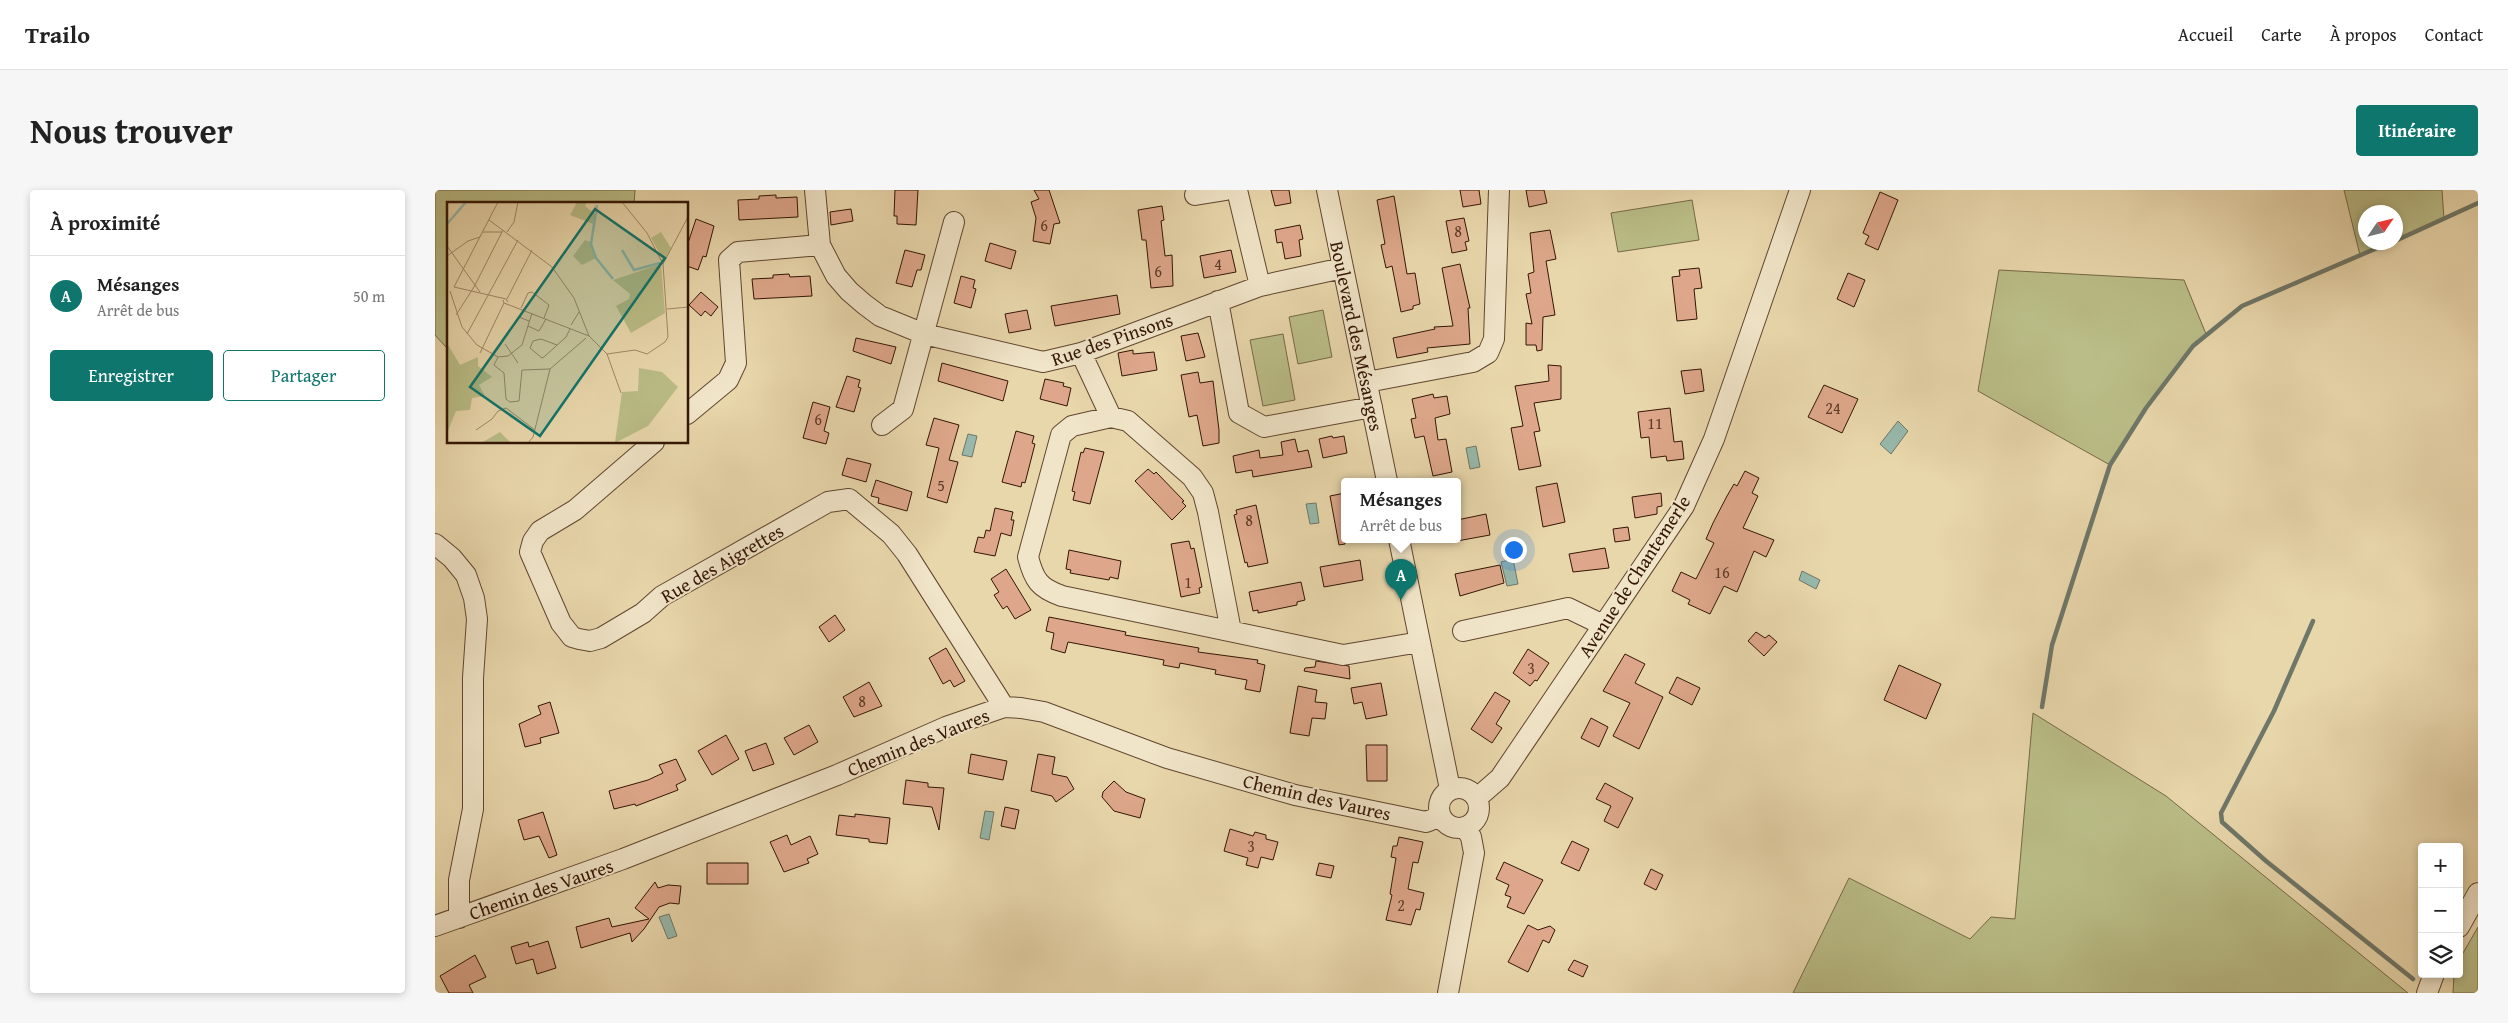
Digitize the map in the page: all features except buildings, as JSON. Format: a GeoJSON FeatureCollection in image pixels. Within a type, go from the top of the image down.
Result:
{"type":"FeatureCollection","features":[{"type":"Feature","properties":{"kind":"street","name":"Rue des Pinsons"},"geometry":{"type":"LineString","coordinates":[[815,190],[820,245],[836,276],[849,291],[880,316],[924,334],[1043,362],[1081,353],[1260,286],[1343,268]]}},
{"type":"Feature","properties":{"kind":"street"},"geometry":{"type":"LineString","coordinates":[[1195,195],[1226,190]]}},
{"type":"Feature","properties":{"kind":"street"},"geometry":{"type":"LineString","coordinates":[[1237,190],[1260,286]]}},
{"type":"Feature","properties":{"kind":"street","name":"Boulevard des Mésanges"},"geometry":{"type":"LineString","coordinates":[[1327,190],[1386,478]]}},
{"type":"Feature","properties":{"kind":"street"},"geometry":{"type":"LineString","coordinates":[[1367,382],[1473,362],[1489,353],[1494,339],[1499,190]]}},
{"type":"Feature","properties":{"kind":"street","name":"Avenue de Chantemerle"},"geometry":{"type":"LineString","coordinates":[[1477,798],[1500,778],[1684,506],[1714,439],[1800,190]]}},
{"type":"Feature","properties":{"kind":"street"},"geometry":{"type":"LineString","coordinates":[[882,425],[903,409],[954,222]]}},
{"type":"Feature","properties":{"kind":"street"},"geometry":{"type":"LineString","coordinates":[[689,412],[728,380],[736,363],[729,260],[732,255],[738,252],[820,245]]}},
{"type":"Feature","properties":{"kind":"street"},"geometry":{"type":"LineString","coordinates":[[1217,301],[1239,413],[1263,427],[1372,407]]}},
{"type":"Feature","properties":{"kind":"street"},"geometry":{"type":"LineString","coordinates":[[1081,353],[1111,417]]}},
{"type":"Feature","properties":{"kind":"street"},"geometry":{"type":"LineString","coordinates":[[1231,631],[1203,493],[1192,477],[1128,421],[1111,417],[1073,426],[1061,435],[1028,556],[1033,575],[1045,590],[1062,596],[1343,655],[1420,642]]}},
{"type":"Feature","properties":{"kind":"street","name":"Rue des Aigrettes"},"geometry":{"type":"LineString","coordinates":[[652,444],[575,510],[540,531],[533,541],[530,552],[537,571],[561,623],[572,637],[590,641],[601,638],[643,613],[662,596],[820,506],[833,500],[849,499],[863,508],[891,534],[907,554],[1004,707]]}},
{"type":"Feature","properties":{"kind":"street"},"geometry":{"type":"LineString","coordinates":[[1400,543],[1450,789]]}},
{"type":"Feature","properties":{"kind":"street"},"geometry":{"type":"LineString","coordinates":[[435,544],[452,558],[466,575],[477,619],[473,678],[473,809],[459,880],[459,918]]}},
{"type":"Feature","properties":{"kind":"street"},"geometry":{"type":"LineString","coordinates":[[1463,631],[1568,608],[1603,625]]}},
{"type":"Feature","properties":{"kind":"street","name":"Chemin des Vaures"},"geometry":{"type":"LineString","coordinates":[[435,926],[623,859],[837,775],[946,727],[1004,707],[1044,712],[1167,758],[1295,795],[1426,822],[1441,816]]}},
{"type":"Feature","properties":{"kind":"street"},"geometry":{"type":"LineString","coordinates":[[1462,788],[1477,798],[1479,804],[1478,816],[1475,821],[1465,828],[1448,825],[1441,816],[1439,810],[1441,798],[1450,789],[1462,788]]}},
{"type":"Feature","properties":{"kind":"street"},"geometry":{"type":"LineString","coordinates":[[1448,993],[1473,853],[1471,837],[1465,828]]}},
{"type":"Feature","properties":{"kind":"street"},"geometry":{"type":"LineString","coordinates":[[2463,920],[2478,893]]}},
{"type":"Feature","properties":{"kind":"street"},"geometry":{"type":"LineString","coordinates":[[2427,993],[2433,978]]}},
{"type":"Feature","properties":{"kind":"green space"},"geometry":{"type":"Polygon","coordinates":[[[435,190],[635,190],[634,202],[447,202],[446,347],[435,335],[435,190]]]}},
{"type":"Feature","properties":{"kind":"green space"},"geometry":{"type":"Polygon","coordinates":[[[2344,190],[2442,190],[2444,219],[2403,237],[2403,205],[2358,205],[2358,247],[2344,190]]]}},
{"type":"Feature","properties":{"kind":"green space"},"geometry":{"type":"Polygon","coordinates":[[[1692,200],[1699,240],[1618,252],[1611,213],[1692,200]]]}},
{"type":"Feature","properties":{"kind":"green space"},"geometry":{"type":"Polygon","coordinates":[[[2359,250],[2372,250],[2360,255],[2359,250]]]}},
{"type":"Feature","properties":{"kind":"green space"},"geometry":{"type":"Polygon","coordinates":[[[1999,270],[2184,280],[2206,334],[2166,380],[2110,465],[1978,391],[1999,270]]]}},
{"type":"Feature","properties":{"kind":"green space"},"geometry":{"type":"Polygon","coordinates":[[[1323,310],[1332,357],[1298,364],[1289,317],[1323,310]]]}},
{"type":"Feature","properties":{"kind":"green space"},"geometry":{"type":"Polygon","coordinates":[[[1283,334],[1295,400],[1263,406],[1250,340],[1283,334]]]}},
{"type":"Feature","properties":{"kind":"green space"},"geometry":{"type":"Polygon","coordinates":[[[2033,713],[2166,796],[2408,993],[1793,993],[1849,878],[1970,939],[1991,917],[2015,919],[2033,713]]]}},
{"type":"Feature","properties":{"kind":"green space"},"geometry":{"type":"Polygon","coordinates":[[[2478,927],[2478,993],[2453,993],[2454,978],[2463,978],[2463,953],[2478,927]]]}},
{"type":"Feature","properties":{"kind":"shaded area"},"geometry":{"type":"Polygon","coordinates":[[[1898,421],[1908,431],[1891,454],[1880,444],[1898,421]]]}},
{"type":"Feature","properties":{"kind":"shaded area"},"geometry":{"type":"Polygon","coordinates":[[[968,434],[977,436],[972,457],[962,455],[968,434]]]}},
{"type":"Feature","properties":{"kind":"shaded area"},"geometry":{"type":"Polygon","coordinates":[[[1476,446],[1480,467],[1470,469],[1466,448],[1476,446]]]}},
{"type":"Feature","properties":{"kind":"shaded area"},"geometry":{"type":"Polygon","coordinates":[[[1316,503],[1319,523],[1310,524],[1306,504],[1316,503]]]}},
{"type":"Feature","properties":{"kind":"shaded area"},"geometry":{"type":"Polygon","coordinates":[[[1513,559],[1518,584],[1507,586],[1501,562],[1513,559]]]}},
{"type":"Feature","properties":{"kind":"shaded area"},"geometry":{"type":"Polygon","coordinates":[[[1802,571],[1820,580],[1816,589],[1799,580],[1802,571]]]}},
{"type":"Feature","properties":{"kind":"shaded area"},"geometry":{"type":"Polygon","coordinates":[[[985,811],[994,812],[989,840],[980,838],[985,811]]]}},
{"type":"Feature","properties":{"kind":"shaded area"},"geometry":{"type":"Polygon","coordinates":[[[669,914],[677,936],[668,939],[659,917],[669,914]]]}},
{"type":"Feature","properties":{"kind":"waterway"},"geometry":{"type":"LineString","coordinates":[[2403,237],[2478,203]]}},
{"type":"Feature","properties":{"kind":"waterway"},"geometry":{"type":"LineString","coordinates":[[2042,707],[2052,645],[2110,465],[2146,408],[2193,346],[2242,306],[2372,250]]}},
{"type":"Feature","properties":{"kind":"waterway"},"geometry":{"type":"LineString","coordinates":[[2313,621],[2274,711],[2221,813],[2222,822],[2266,861],[2413,979]]}},
{"type":"Feature","properties":{"kind":"place","name":"Mésanges"},"geometry":{"type":"Point","coordinates":[1401,600]}}]}
